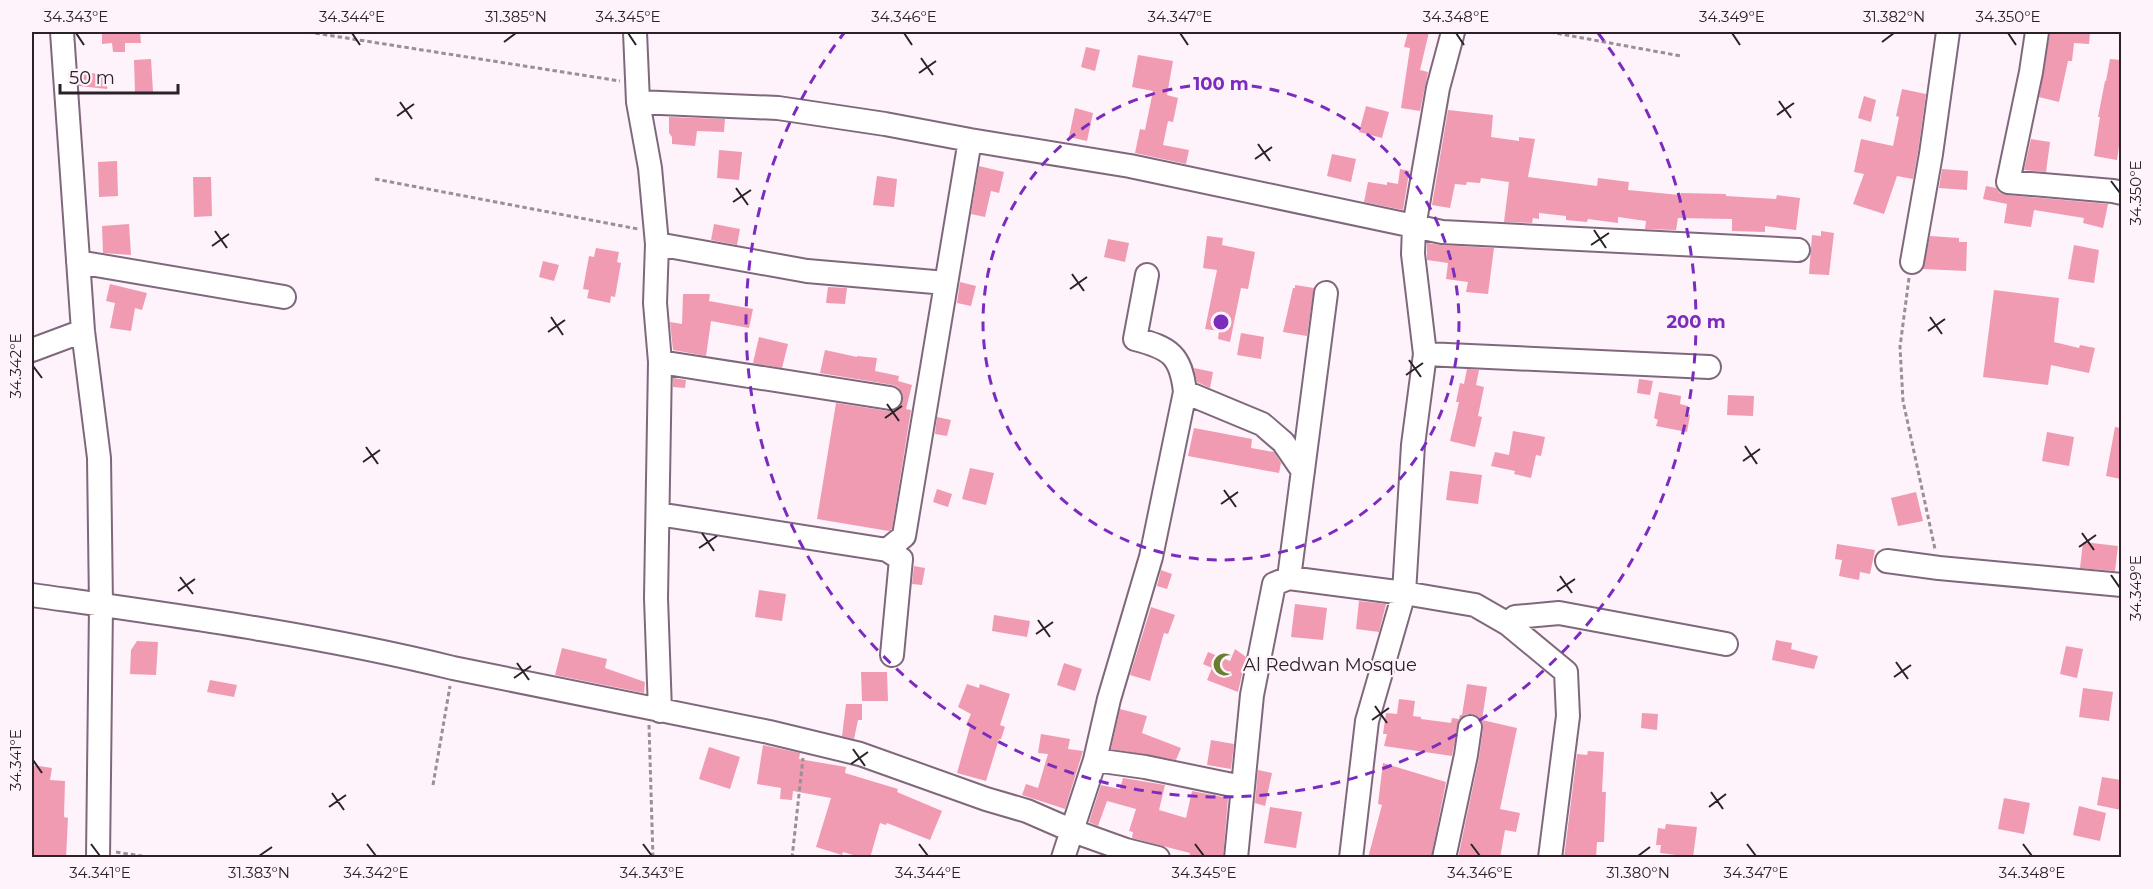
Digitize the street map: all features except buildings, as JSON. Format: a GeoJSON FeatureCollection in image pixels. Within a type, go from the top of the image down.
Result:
{"type":"FeatureCollection","features":[{"type":"Feature","properties":{"kind":"street"},"geometry":{"type":"LineString","coordinates":[[62,32],[82,331],[99,458],[102,605],[97,853]]}},
{"type":"Feature","properties":{"kind":"street"},"geometry":{"type":"LineString","coordinates":[[635,32],[637,93],[650,168],[656,238],[655,303],[660,362],[654,710]]}},
{"type":"Feature","properties":{"kind":"street"},"geometry":{"type":"LineString","coordinates":[[1352,858],[1366,721],[1404,593],[1413,445],[1425,354],[1413,254],[1414,228],[1438,88],[1453,32]]}},
{"type":"Feature","properties":{"kind":"street"},"geometry":{"type":"LineString","coordinates":[[1912,262],[1931,154],[1948,32]]}},
{"type":"Feature","properties":{"kind":"street"},"geometry":{"type":"LineString","coordinates":[[2037,32],[2008,182],[2121,193]]}},
{"type":"Feature","properties":{"kind":"street"},"geometry":{"type":"LineString","coordinates":[[637,93],[778,108],[1130,166],[1414,228],[1442,232],[1798,250]]}},
{"type":"Feature","properties":{"kind":"street"},"geometry":{"type":"LineString","coordinates":[[887,550],[904,536],[970,140]]}},
{"type":"Feature","properties":{"kind":"street"},"geometry":{"type":"LineString","coordinates":[[656,238],[807,271],[946,283]]}},
{"type":"Feature","properties":{"kind":"street"},"geometry":{"type":"LineString","coordinates":[[78,262],[284,297]]}},
{"type":"Feature","properties":{"kind":"street"},"geometry":{"type":"LineString","coordinates":[[1063,858],[1095,760],[1109,699],[1150,557],[1185,392],[1183,374],[1177,360],[1160,345],[1135,339],[1147,274]]}},
{"type":"Feature","properties":{"kind":"street"},"geometry":{"type":"LineString","coordinates":[[1289,578],[1326,293]]}},
{"type":"Feature","properties":{"kind":"street"},"geometry":{"type":"LineString","coordinates":[[32,350],[82,331]]}},
{"type":"Feature","properties":{"kind":"street"},"geometry":{"type":"LineString","coordinates":[[1425,354],[1709,367]]}},
{"type":"Feature","properties":{"kind":"street"},"geometry":{"type":"LineString","coordinates":[[660,362],[890,398]]}},
{"type":"Feature","properties":{"kind":"street"},"geometry":{"type":"LineString","coordinates":[[1185,392],[1262,424],[1283,442],[1303,471]]}},
{"type":"Feature","properties":{"kind":"street"},"geometry":{"type":"LineString","coordinates":[[658,514],[887,550],[901,559],[892,655]]}},
{"type":"Feature","properties":{"kind":"street"},"geometry":{"type":"LineString","coordinates":[[1887,561],[2121,585]]}},
{"type":"Feature","properties":{"kind":"street"},"geometry":{"type":"LineString","coordinates":[[1236,858],[1252,695],[1274,584],[1289,578],[1475,605],[1508,624],[1566,672],[1568,716],[1550,858]]}},
{"type":"Feature","properties":{"kind":"street"},"geometry":{"type":"LineString","coordinates":[[32,595],[323,641],[408,657],[805,741],[860,754],[986,799],[1027,811],[1126,850],[1158,858]]}},
{"type":"Feature","properties":{"kind":"street"},"geometry":{"type":"LineString","coordinates":[[1508,624],[1515,617],[1559,613],[1726,644]]}},
{"type":"Feature","properties":{"kind":"street"},"geometry":{"type":"LineString","coordinates":[[1444,858],[1470,727]]}},
{"type":"Feature","properties":{"kind":"street"},"geometry":{"type":"LineString","coordinates":[[1095,760],[1145,767],[1242,787]]}},
{"type":"Feature","properties":{"kind":"path"},"geometry":{"type":"LineString","coordinates":[[308,32],[637,93]]}},
{"type":"Feature","properties":{"kind":"path"},"geometry":{"type":"LineString","coordinates":[[1550,32],[1681,56]]}},
{"type":"Feature","properties":{"kind":"path"},"geometry":{"type":"LineString","coordinates":[[375,179],[656,238]]}},
{"type":"Feature","properties":{"kind":"path"},"geometry":{"type":"LineString","coordinates":[[1912,262],[1903,312],[1900,347],[1903,401],[1939,568]]}},
{"type":"Feature","properties":{"kind":"path"},"geometry":{"type":"LineString","coordinates":[[433,785],[453,668]]}},
{"type":"Feature","properties":{"kind":"path"},"geometry":{"type":"LineString","coordinates":[[653,858],[654,710]]}},
{"type":"Feature","properties":{"kind":"path"},"geometry":{"type":"LineString","coordinates":[[792,858],[805,741]]}},
{"type":"Feature","properties":{"kind":"path"},"geometry":{"type":"LineString","coordinates":[[97,853],[154,858]]}},
{"type":"Feature","properties":{"kind":"place","name":"Al Redwan Mosque"},"geometry":{"type":"Point","coordinates":[1225,665]}}]}
